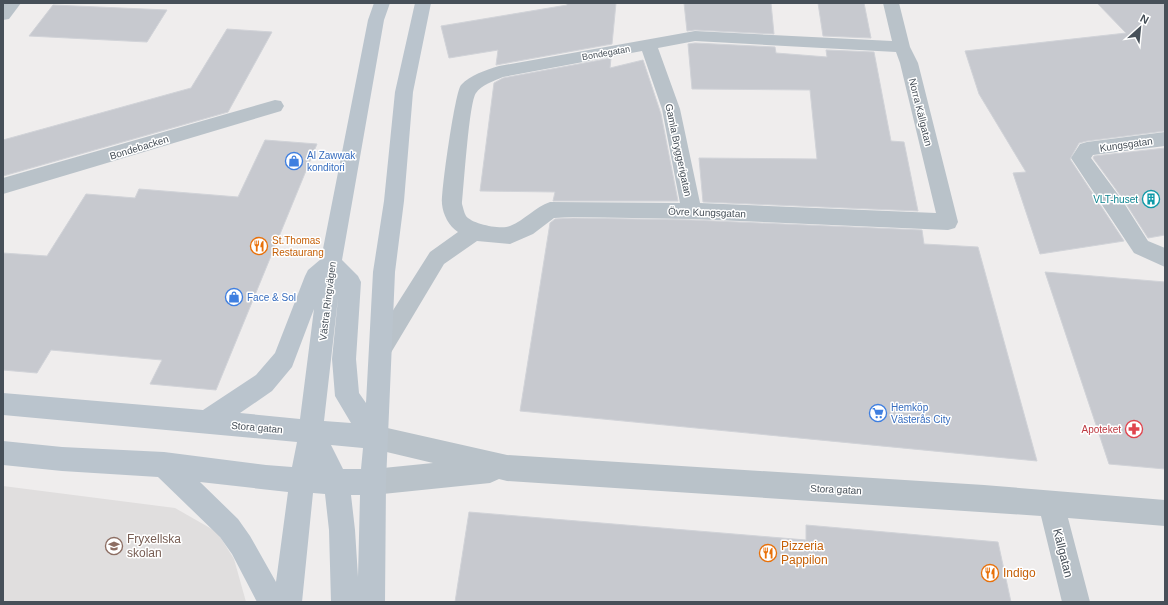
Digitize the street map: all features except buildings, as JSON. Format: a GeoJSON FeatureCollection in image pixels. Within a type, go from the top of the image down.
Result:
{"type":"FeatureCollection","features":[{"type":"Feature","properties":{"kind":"main road","name":"Västra Ringvägen"},"geometry":{"type":"LineString","coordinates":[[288,602],[302,480],[311,431],[331,263],[376,20],[382,3]]}},
{"type":"Feature","properties":{"kind":"main road"},"geometry":{"type":"LineString","coordinates":[[371,602],[374,437],[382,349],[384,272],[394,201],[404,92],[423,3]]}},
{"type":"Feature","properties":{"kind":"main road"},"geometry":{"type":"LineString","coordinates":[[205,423],[264,383],[284,360],[316,276],[331,263],[350,282],[344,359],[347,396],[374,437]]}},
{"type":"Feature","properties":{"kind":"main road","name":"Stora gatan"},"geometry":{"type":"LineString","coordinates":[[3,404],[374,437]]}},
{"type":"Feature","properties":{"kind":"main road"},"geometry":{"type":"LineString","coordinates":[[311,431],[336,482],[342,530],[345,602]]}},
{"type":"Feature","properties":{"kind":"main road","name":"Stora gatan"},"geometry":{"type":"LineString","coordinates":[[3,453],[62,459],[164,465],[246,476],[336,482],[373,482]]}},
{"type":"Feature","properties":{"kind":"main road"},"geometry":{"type":"LineString","coordinates":[[164,465],[230,528],[272,602]]}},
{"type":"Feature","properties":{"kind":"street","name":"Norra Källgatan"},"geometry":{"type":"LineString","coordinates":[[891,3],[902,47],[909,63],[948,222]]}},
{"type":"Feature","properties":{"kind":"street","name":"Bondegatan"},"geometry":{"type":"LineString","coordinates":[[474,232],[458,221],[452,204],[462,112],[467,90],[480,80],[499,72],[695,36],[902,47]]}},
{"type":"Feature","properties":{"kind":"street","name":"Gamla Bryggerigatan"},"geometry":{"type":"LineString","coordinates":[[648,45],[671,109],[692,211]]}},
{"type":"Feature","properties":{"kind":"street","name":"Bondebacken"},"geometry":{"type":"LineString","coordinates":[[3,186],[275,106]]}},
{"type":"Feature","properties":{"kind":"street","name":"Kungsgatan"},"geometry":{"type":"LineString","coordinates":[[1165,138],[1086,149],[1081,158],[1142,247],[1165,258]]}},
{"type":"Feature","properties":{"kind":"street","name":"Övre Kungsgatan"},"geometry":{"type":"LineString","coordinates":[[474,232],[510,236],[526,228],[550,210],[573,209],[692,211],[948,222]]}},
{"type":"Feature","properties":{"kind":"street"},"geometry":{"type":"LineString","coordinates":[[382,349],[437,258],[474,232]]}},
{"type":"Feature","properties":{"kind":"street","name":"Stora gatan"},"geometry":{"type":"LineString","coordinates":[[374,437],[507,468],[1051,504],[1165,513]]}},
{"type":"Feature","properties":{"kind":"street","name":"Stora gatan"},"geometry":{"type":"LineString","coordinates":[[373,482],[507,468]]}},
{"type":"Feature","properties":{"kind":"street","name":"Källgatan"},"geometry":{"type":"LineString","coordinates":[[1051,504],[1076,602]]}},
{"type":"Feature","properties":{"kind":"shaded area","name":"Fryxellska skolan"},"geometry":{"type":"Polygon","coordinates":[[[3,486],[175,508],[217,532],[234,559],[246,602],[3,602],[3,486]]]}},
{"type":"Feature","properties":{"kind":"place","name":"Al Zawwak konditori"},"geometry":{"type":"Point","coordinates":[294,161]}},
{"type":"Feature","properties":{"kind":"place","name":"VLT-huset"},"geometry":{"type":"Point","coordinates":[1151,199]}},
{"type":"Feature","properties":{"kind":"place","name":"St.Thomas Restaurang"},"geometry":{"type":"Point","coordinates":[259,246]}},
{"type":"Feature","properties":{"kind":"place","name":"Face & Sol"},"geometry":{"type":"Point","coordinates":[234,297]}},
{"type":"Feature","properties":{"kind":"place","name":"Hemköp Västerås City"},"geometry":{"type":"Point","coordinates":[878,413]}},
{"type":"Feature","properties":{"kind":"place","name":"Apoteket"},"geometry":{"type":"Point","coordinates":[1134,429]}},
{"type":"Feature","properties":{"kind":"place","name":"Fryxellska skolan"},"geometry":{"type":"Point","coordinates":[114,546]}},
{"type":"Feature","properties":{"kind":"place","name":"Pizzeria Pappilon"},"geometry":{"type":"Point","coordinates":[768,553]}},
{"type":"Feature","properties":{"kind":"place","name":"Indigo"},"geometry":{"type":"Point","coordinates":[990,573]}}]}
